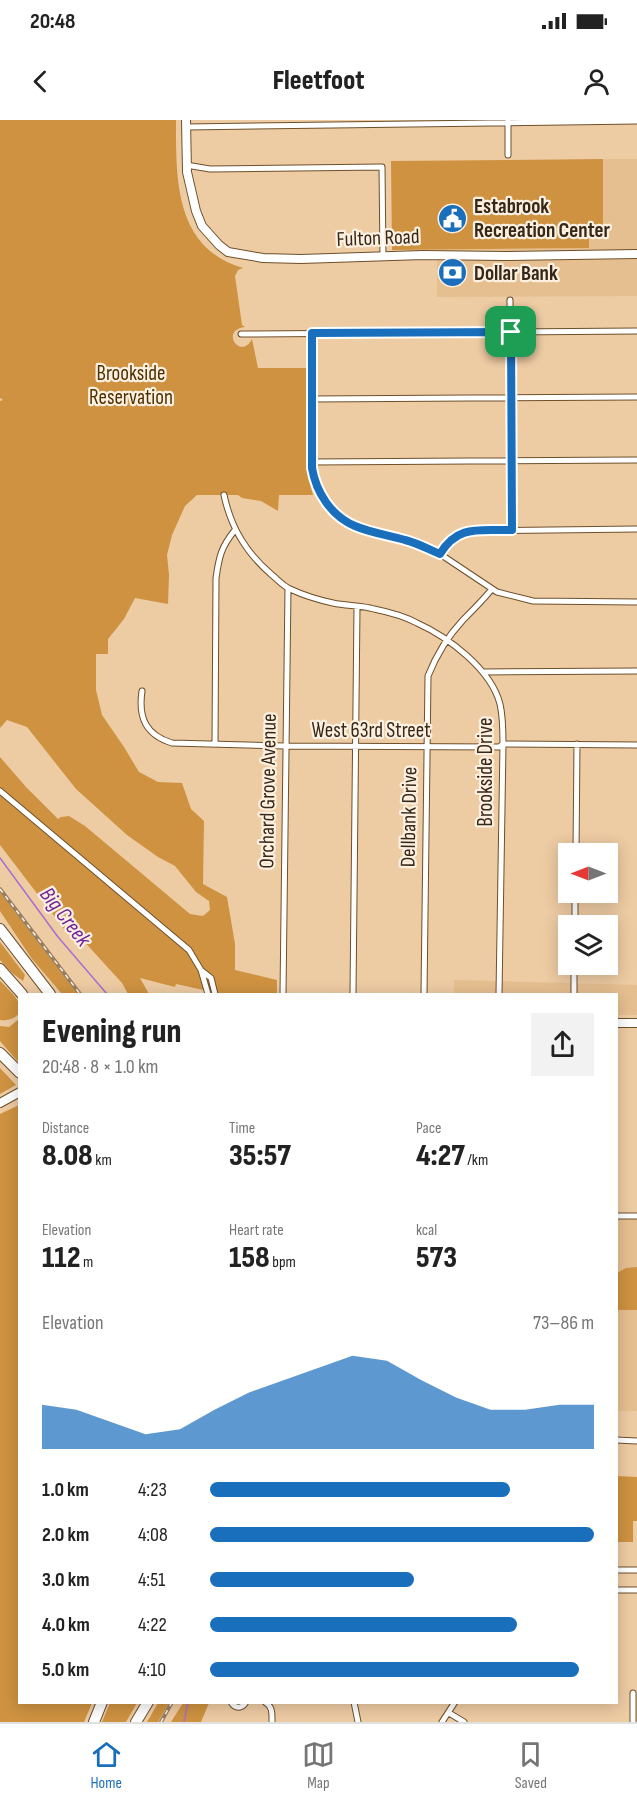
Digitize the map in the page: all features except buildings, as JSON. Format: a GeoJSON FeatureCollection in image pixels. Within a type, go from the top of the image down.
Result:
{"type":"FeatureCollection","features":[{"type":"Feature","properties":{"kind":"highway"},"geometry":{"type":"LineString","coordinates":[[0,928],[49,993]]}},
{"type":"Feature","properties":{"kind":"highway"},"geometry":{"type":"LineString","coordinates":[[0,969],[21,993]]}},
{"type":"Feature","properties":{"kind":"highway"},"geometry":{"type":"LineString","coordinates":[[0,1054],[18,1071]]}},
{"type":"Feature","properties":{"kind":"highway"},"geometry":{"type":"LineString","coordinates":[[94,1722],[101,1704]]}},
{"type":"Feature","properties":{"kind":"highway"},"geometry":{"type":"LineString","coordinates":[[136,1722],[146,1704]]}},
{"type":"Feature","properties":{"kind":"main road"},"geometry":{"type":"LineString","coordinates":[[186,123],[186,165]]}},
{"type":"Feature","properties":{"kind":"main road","name":"Fulton Road"},"geometry":{"type":"LineString","coordinates":[[186,165],[190,191],[202,226],[228,252],[262,258],[302,259],[637,254]]}},
{"type":"Feature","properties":{"kind":"main road"},"geometry":{"type":"LineString","coordinates":[[618,1023],[637,1023]]}},
{"type":"Feature","properties":{"kind":"main road"},"geometry":{"type":"LineString","coordinates":[[2,1102],[18,1093]]}},
{"type":"Feature","properties":{"kind":"street"},"geometry":{"type":"LineString","coordinates":[[508,121],[508,155]]}},
{"type":"Feature","properties":{"kind":"street"},"geometry":{"type":"LineString","coordinates":[[186,123],[637,121]]}},
{"type":"Feature","properties":{"kind":"street"},"geometry":{"type":"LineString","coordinates":[[186,165],[210,169],[382,167],[383,256]]}},
{"type":"Feature","properties":{"kind":"street"},"geometry":{"type":"LineString","coordinates":[[510,300],[512,530]]}},
{"type":"Feature","properties":{"kind":"street"},"geometry":{"type":"LineString","coordinates":[[241,334],[637,331]]}},
{"type":"Feature","properties":{"kind":"street"},"geometry":{"type":"LineString","coordinates":[[312,333],[312,462],[321,496],[336,514],[345,521],[370,531],[408,541],[440,554],[497,592],[533,601],[637,602]]}},
{"type":"Feature","properties":{"kind":"street"},"geometry":{"type":"LineString","coordinates":[[311,399],[637,398]]}},
{"type":"Feature","properties":{"kind":"street"},"geometry":{"type":"LineString","coordinates":[[312,462],[637,460]]}},
{"type":"Feature","properties":{"kind":"street","name":"Brookside Drive"},"geometry":{"type":"LineString","coordinates":[[224,495],[235,531],[254,558],[288,588],[332,603],[371,608],[426,627],[447,640],[484,672],[500,701],[502,716],[499,993]]}},
{"type":"Feature","properties":{"kind":"street"},"geometry":{"type":"LineString","coordinates":[[440,554],[446,544],[458,534],[471,531],[637,529]]}},
{"type":"Feature","properties":{"kind":"street"},"geometry":{"type":"LineString","coordinates":[[215,744],[216,578],[220,554],[225,543],[235,531]]}},
{"type":"Feature","properties":{"kind":"street","name":"Orchard Grove Avenue"},"geometry":{"type":"LineString","coordinates":[[283,993],[288,588]]}},
{"type":"Feature","properties":{"kind":"street","name":"Dellbank Drive"},"geometry":{"type":"LineString","coordinates":[[424,993],[428,676],[447,640],[461,621],[492,589]]}},
{"type":"Feature","properties":{"kind":"street"},"geometry":{"type":"LineString","coordinates":[[353,993],[357,607]]}},
{"type":"Feature","properties":{"kind":"street"},"geometry":{"type":"LineString","coordinates":[[484,672],[637,671]]}},
{"type":"Feature","properties":{"kind":"street","name":"West 63rd Street"},"geometry":{"type":"LineString","coordinates":[[142,692],[140,705],[144,720],[151,732],[160,739],[172,743],[499,747],[503,744],[637,745]]}},
{"type":"Feature","properties":{"kind":"street"},"geometry":{"type":"LineString","coordinates":[[576,843],[577,744]]}},
{"type":"Feature","properties":{"kind":"street"},"geometry":{"type":"LineString","coordinates":[[0,791],[189,950],[201,970],[208,993]]}},
{"type":"Feature","properties":{"kind":"street"},"geometry":{"type":"LineString","coordinates":[[201,970],[211,978],[215,993]]}},
{"type":"Feature","properties":{"kind":"street"},"geometry":{"type":"LineString","coordinates":[[574,975],[574,993]]}},
{"type":"Feature","properties":{"kind":"street"},"geometry":{"type":"LineString","coordinates":[[618,1216],[637,1216]]}},
{"type":"Feature","properties":{"kind":"street"},"geometry":{"type":"LineString","coordinates":[[618,1440],[637,1441]]}},
{"type":"Feature","properties":{"kind":"street"},"geometry":{"type":"LineString","coordinates":[[618,1570],[637,1570]]}},
{"type":"Feature","properties":{"kind":"street"},"geometry":{"type":"LineString","coordinates":[[618,1590],[637,1590]]}},
{"type":"Feature","properties":{"kind":"street"},"geometry":{"type":"LineString","coordinates":[[633,1693],[633,1722]]}},
{"type":"Feature","properties":{"kind":"street"},"geometry":{"type":"LineString","coordinates":[[232,1704],[238,1708],[245,1704]]}},
{"type":"Feature","properties":{"kind":"street"},"geometry":{"type":"LineString","coordinates":[[268,1704],[272,1712],[272,1722]]}},
{"type":"Feature","properties":{"kind":"street"},"geometry":{"type":"LineString","coordinates":[[354,1704],[358,1722]]}},
{"type":"Feature","properties":{"kind":"street"},"geometry":{"type":"LineString","coordinates":[[442,1722],[454,1704]]}},
{"type":"Feature","properties":{"kind":"street"},"geometry":{"type":"LineString","coordinates":[[449,1713],[464,1722]]}},
{"type":"Feature","properties":{"kind":"shaded area"},"geometry":{"type":"Polygon","coordinates":[[[603,159],[637,159],[637,296],[437,297],[437,250],[589,248],[589,228],[603,227],[603,159]]]}},
{"type":"Feature","properties":{"kind":"shaded area"},"geometry":{"type":"Polygon","coordinates":[[[454,980],[637,985],[637,1015],[618,1015],[618,993],[454,993],[454,980]]]}},
{"type":"Feature","properties":{"kind":"shaded area"},"geometry":{"type":"Polygon","coordinates":[[[618,1219],[637,1219],[637,1411],[618,1411],[618,1219]]]}},
{"type":"Feature","properties":{"kind":"green space","name":"Brookside Reservation"},"geometry":{"type":"Polygon","coordinates":[[[0,120],[176,120],[179,187],[191,228],[203,245],[220,258],[243,268],[238,270],[235,276],[242,325],[245,327],[237,329],[234,333],[235,342],[238,346],[243,347],[252,339],[258,368],[308,368],[308,477],[313,495],[279,495],[278,511],[261,501],[242,498],[238,495],[197,495],[185,506],[172,535],[167,555],[168,604],[135,598],[124,619],[108,639],[108,654],[96,654],[96,690],[102,715],[139,772],[158,782],[182,783],[191,809],[204,821],[203,884],[227,897],[235,944],[235,970],[277,980],[277,993],[217,993],[176,984],[175,987],[140,978],[148,993],[127,993],[122,983],[80,937],[68,934],[0,845],[0,757],[58,819],[69,816],[85,826],[190,914],[203,916],[210,910],[209,901],[196,892],[175,866],[127,835],[76,789],[27,727],[7,720],[0,728],[0,401],[3,400],[0,398],[0,120]]]}},
{"type":"Feature","properties":{"kind":"green space"},"geometry":{"type":"Polygon","coordinates":[[[603,159],[603,228],[589,228],[589,248],[392,250],[391,161],[603,159]]]}},
{"type":"Feature","properties":{"kind":"green space"},"geometry":{"type":"Polygon","coordinates":[[[0,892],[77,993],[61,993],[32,959],[0,911],[0,892]]]}},
{"type":"Feature","properties":{"kind":"green space"},"geometry":{"type":"Polygon","coordinates":[[[0,942],[25,975],[23,981],[0,960],[0,942]]]}},
{"type":"Feature","properties":{"kind":"green space"},"geometry":{"type":"Polygon","coordinates":[[[0,981],[18,1002],[18,1015],[7,1020],[0,1020],[0,981]]]}},
{"type":"Feature","properties":{"kind":"green space"},"geometry":{"type":"Polygon","coordinates":[[[18,1020],[18,1062],[0,1041],[0,1026],[9,1027],[18,1020]]]}},
{"type":"Feature","properties":{"kind":"green space"},"geometry":{"type":"Polygon","coordinates":[[[0,1068],[16,1085],[0,1094],[0,1068]]]}},
{"type":"Feature","properties":{"kind":"green space"},"geometry":{"type":"Polygon","coordinates":[[[18,1105],[18,1704],[92,1704],[84,1722],[0,1722],[0,1114],[18,1105]]]}},
{"type":"Feature","properties":{"kind":"green space"},"geometry":{"type":"Polygon","coordinates":[[[637,1267],[637,1310],[618,1310],[618,1272],[626,1268],[637,1267]]]}},
{"type":"Feature","properties":{"kind":"green space"},"geometry":{"type":"Polygon","coordinates":[[[618,1476],[637,1477],[637,1521],[633,1521],[633,1542],[618,1542],[618,1476]]]}},
{"type":"Feature","properties":{"kind":"green space"},"geometry":{"type":"Polygon","coordinates":[[[109,1704],[136,1704],[126,1722],[102,1722],[109,1704]]]}},
{"type":"Feature","properties":{"kind":"green space"},"geometry":{"type":"Polygon","coordinates":[[[157,1704],[168,1704],[158,1722],[147,1722],[157,1704]]]}},
{"type":"Feature","properties":{"kind":"green space"},"geometry":{"type":"Polygon","coordinates":[[[182,1704],[209,1704],[201,1722],[171,1722],[182,1704]]]}},
{"type":"Feature","properties":{"kind":"waterway","name":"Big Creek"},"geometry":{"type":"LineString","coordinates":[[0,858],[58,937],[106,993]]}},
{"type":"Feature","properties":{"kind":"waterway","name":"Big Creek"},"geometry":{"type":"LineString","coordinates":[[184,1722],[188,1704]]}},
{"type":"Feature","properties":{"kind":"railway"},"geometry":{"type":"LineString","coordinates":[[0,889],[79,993]]}},
{"type":"Feature","properties":{"kind":"railway"},"geometry":{"type":"LineString","coordinates":[[161,1722],[171,1704]]}},
{"type":"Feature","properties":{"kind":"place","name":"Estabrook Recreation Center"},"geometry":{"type":"Point","coordinates":[453,218]}},
{"type":"Feature","properties":{"kind":"place","name":"Dollar Bank"},"geometry":{"type":"Point","coordinates":[453,273]}},
{"type":"Feature","properties":{"kind":"route"},"geometry":{"type":"LineString","coordinates":[[511,332],[512,530],[471,531],[458,534],[446,544],[440,554],[408,541],[356,526],[336,514],[321,496],[312,468],[312,333],[511,332]]}}]}
